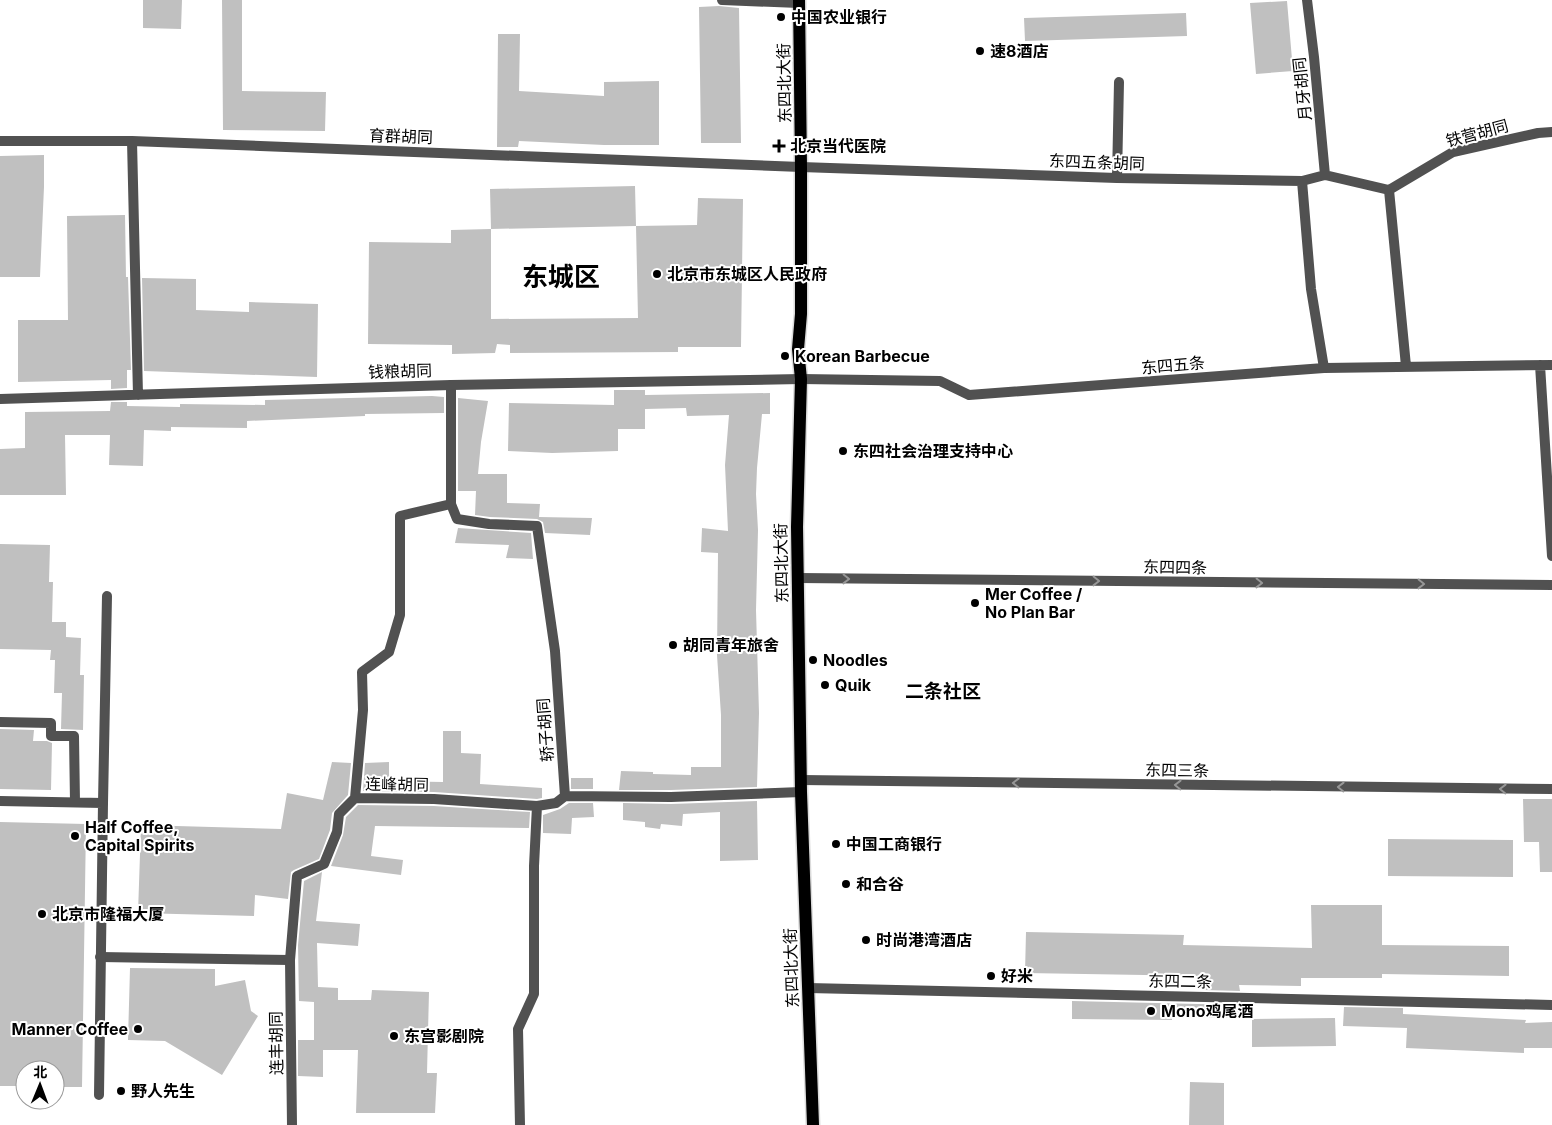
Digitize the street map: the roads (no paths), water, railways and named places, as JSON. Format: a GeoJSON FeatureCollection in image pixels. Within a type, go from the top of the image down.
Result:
{"type":"FeatureCollection","features":[{"type":"Feature","properties":{"kind":"main road","name":"东四北大街"},"geometry":{"type":"LineString","coordinates":[[799,2],[801,167],[797,526],[801,786],[813,1125]]}},
{"type":"Feature","properties":{"kind":"street"},"geometry":{"type":"LineString","coordinates":[[722,0],[799,2]]}},
{"type":"Feature","properties":{"kind":"street","name":"月牙胡同"},"geometry":{"type":"LineString","coordinates":[[1307,0],[1325,175]]}},
{"type":"Feature","properties":{"kind":"street"},"geometry":{"type":"LineString","coordinates":[[1117,178],[1119,82]]}},
{"type":"Feature","properties":{"kind":"street","name":"铁营胡同"},"geometry":{"type":"LineString","coordinates":[[1389,190],[1453,152],[1538,133],[1552,132]]}},
{"type":"Feature","properties":{"kind":"street","name":"育群胡同"},"geometry":{"type":"LineString","coordinates":[[0,141],[132,141],[801,167]]}},
{"type":"Feature","properties":{"kind":"street"},"geometry":{"type":"LineString","coordinates":[[132,141],[138,395]]}},
{"type":"Feature","properties":{"kind":"street","name":"东四五条胡同"},"geometry":{"type":"LineString","coordinates":[[801,167],[1117,178],[1302,181],[1325,175],[1389,190]]}},
{"type":"Feature","properties":{"kind":"street"},"geometry":{"type":"LineString","coordinates":[[1302,181],[1312,289],[1324,368]]}},
{"type":"Feature","properties":{"kind":"street"},"geometry":{"type":"LineString","coordinates":[[1389,190],[1406,366]]}},
{"type":"Feature","properties":{"kind":"street"},"geometry":{"type":"LineString","coordinates":[[1540,365],[1552,556]]}},
{"type":"Feature","properties":{"kind":"street","name":"东四五条"},"geometry":{"type":"LineString","coordinates":[[800,378],[940,381],[969,395],[1324,368],[1552,365]]}},
{"type":"Feature","properties":{"kind":"street","name":"钱粮胡同"},"geometry":{"type":"LineString","coordinates":[[0,399],[451,385],[800,378]]}},
{"type":"Feature","properties":{"kind":"street"},"geometry":{"type":"LineString","coordinates":[[355,798],[364,710],[362,672],[389,652],[400,615],[400,516],[451,504],[451,385]]}},
{"type":"Feature","properties":{"kind":"street","name":"轿子胡同"},"geometry":{"type":"LineString","coordinates":[[451,504],[458,520],[490,524],[537,526],[554,651],[565,796]]}},
{"type":"Feature","properties":{"kind":"street","name":"东四四条"},"geometry":{"type":"LineString","coordinates":[[798,578],[1552,586]]}},
{"type":"Feature","properties":{"kind":"street"},"geometry":{"type":"LineString","coordinates":[[99,1095],[106,596]]}},
{"type":"Feature","properties":{"kind":"street"},"geometry":{"type":"LineString","coordinates":[[0,722],[51,723],[51,736],[74,736],[75,802]]}},
{"type":"Feature","properties":{"kind":"street","name":"东四三条"},"geometry":{"type":"LineString","coordinates":[[565,796],[671,797],[801,786],[1552,789]]}},
{"type":"Feature","properties":{"kind":"street"},"geometry":{"type":"LineString","coordinates":[[520,1125],[518,1029],[534,994],[534,866],[537,806],[556,803],[565,796]]}},
{"type":"Feature","properties":{"kind":"street","name":"连峰胡同"},"geometry":{"type":"LineString","coordinates":[[290,960],[297,876],[324,864],[337,832],[339,814],[355,798],[434,799],[537,806]]}},
{"type":"Feature","properties":{"kind":"street"},"geometry":{"type":"LineString","coordinates":[[0,801],[103,803]]}},
{"type":"Feature","properties":{"kind":"street"},"geometry":{"type":"LineString","coordinates":[[100,957],[290,960]]}},
{"type":"Feature","properties":{"kind":"street","name":"连丰胡同"},"geometry":{"type":"LineString","coordinates":[[290,960],[292,1125]]}},
{"type":"Feature","properties":{"kind":"street","name":"东四二条"},"geometry":{"type":"LineString","coordinates":[[808,988],[1552,1005]]}},
{"type":"Feature","properties":{"kind":"place","name":"中国农业银行"},"geometry":{"type":"Point","coordinates":[781,17]}},
{"type":"Feature","properties":{"kind":"place","name":"速8酒店"},"geometry":{"type":"Point","coordinates":[980,51]}},
{"type":"Feature","properties":{"kind":"place","name":"北京当代医院"},"geometry":{"type":"Point","coordinates":[779,146]}},
{"type":"Feature","properties":{"kind":"place","name":"北京市东城区人民政府"},"geometry":{"type":"Point","coordinates":[657,274]}},
{"type":"Feature","properties":{"kind":"place","name":"Korean Barbecue"},"geometry":{"type":"Point","coordinates":[785,356]}},
{"type":"Feature","properties":{"kind":"place","name":"东四社会治理支持中心"},"geometry":{"type":"Point","coordinates":[843,451]}},
{"type":"Feature","properties":{"kind":"place","name":"Mer Coffee / No Plan Bar"},"geometry":{"type":"Point","coordinates":[975,603]}},
{"type":"Feature","properties":{"kind":"place","name":"胡同青年旅舍"},"geometry":{"type":"Point","coordinates":[673,645]}},
{"type":"Feature","properties":{"kind":"place","name":"Noodles"},"geometry":{"type":"Point","coordinates":[813,660]}},
{"type":"Feature","properties":{"kind":"place","name":"Quik"},"geometry":{"type":"Point","coordinates":[825,685]}},
{"type":"Feature","properties":{"kind":"place","name":"Half Coffee, Capital Spirits"},"geometry":{"type":"Point","coordinates":[75,836]}},
{"type":"Feature","properties":{"kind":"place","name":"中国工商银行"},"geometry":{"type":"Point","coordinates":[836,844]}},
{"type":"Feature","properties":{"kind":"place","name":"和合谷"},"geometry":{"type":"Point","coordinates":[846,884]}},
{"type":"Feature","properties":{"kind":"place","name":"北京市隆福大厦"},"geometry":{"type":"Point","coordinates":[42,914]}},
{"type":"Feature","properties":{"kind":"place","name":"时尚港湾酒店"},"geometry":{"type":"Point","coordinates":[866,940]}},
{"type":"Feature","properties":{"kind":"place","name":"好米"},"geometry":{"type":"Point","coordinates":[991,976]}},
{"type":"Feature","properties":{"kind":"place","name":"Mono鸡尾酒"},"geometry":{"type":"Point","coordinates":[1151,1011]}},
{"type":"Feature","properties":{"kind":"place","name":"Manner Coffee"},"geometry":{"type":"Point","coordinates":[138,1029]}},
{"type":"Feature","properties":{"kind":"place","name":"东宫影剧院"},"geometry":{"type":"Point","coordinates":[394,1036]}},
{"type":"Feature","properties":{"kind":"place","name":"野人先生"},"geometry":{"type":"Point","coordinates":[121,1091]}},
{"type":"Feature","properties":{"kind":"district","name":"东城区"},"geometry":{"type":"Point","coordinates":[561,277]}},
{"type":"Feature","properties":{"kind":"district","name":"二条社区"},"geometry":{"type":"Point","coordinates":[943,691]}}]}
